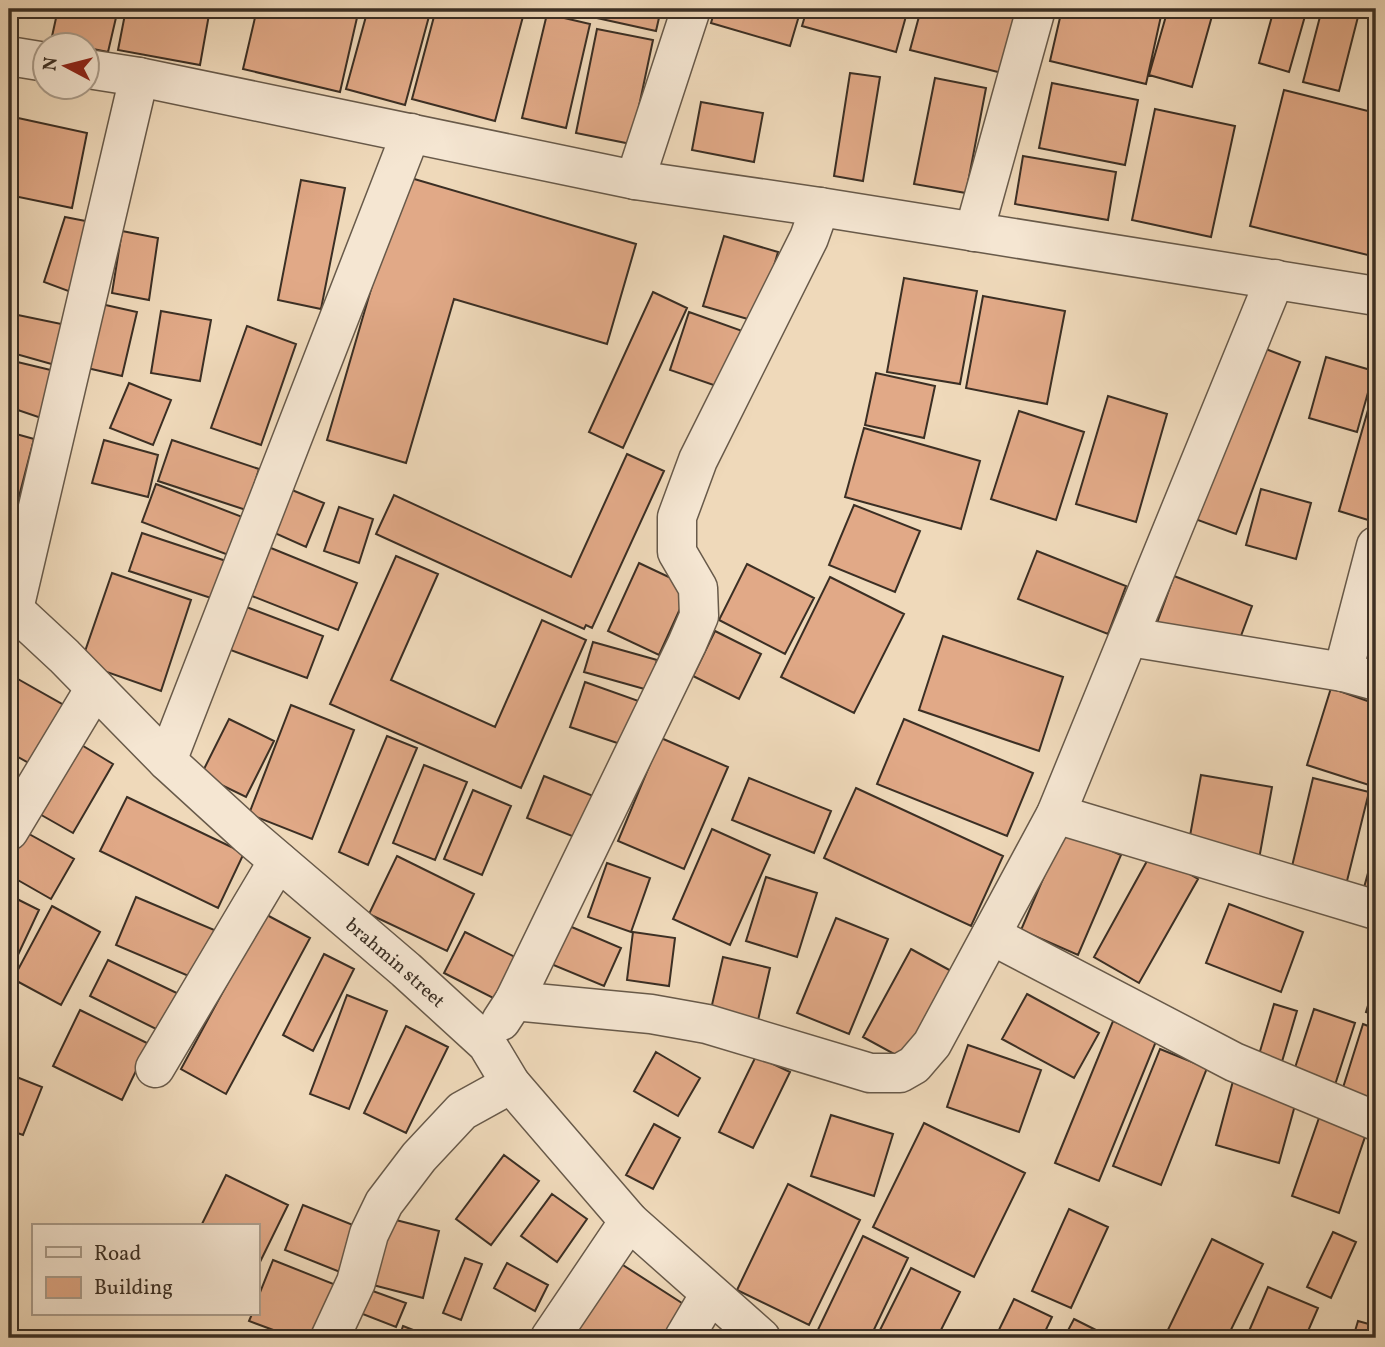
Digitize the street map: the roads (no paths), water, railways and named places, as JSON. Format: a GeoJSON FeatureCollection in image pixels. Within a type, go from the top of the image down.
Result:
{"type":"FeatureCollection","features":[{"type":"Feature","properties":{"kind":"street"},"geometry":{"type":"LineString","coordinates":[[635,180],[691,9]]}},
{"type":"Feature","properties":{"kind":"street"},"geometry":{"type":"LineString","coordinates":[[975,232],[1036,9]]}},
{"type":"Feature","properties":{"kind":"street"},"geometry":{"type":"LineString","coordinates":[[9,55],[32,59]]}},
{"type":"Feature","properties":{"kind":"street"},"geometry":{"type":"LineString","coordinates":[[102,71],[635,180],[1376,296]]}},
{"type":"Feature","properties":{"kind":"street"},"geometry":{"type":"LineString","coordinates":[[10,611],[139,78]]}},
{"type":"Feature","properties":{"kind":"street"},"geometry":{"type":"LineString","coordinates":[[167,761],[411,133]]}},
{"type":"Feature","properties":{"kind":"street"},"geometry":{"type":"LineString","coordinates":[[487,1044],[514,1001],[699,616],[698,588],[677,552],[677,517],[698,460],[809,238],[820,207]]}},
{"type":"Feature","properties":{"kind":"street"},"geometry":{"type":"LineString","coordinates":[[514,1001],[652,1014],[707,1024],[870,1073],[900,1073],[914,1065],[932,1044],[1056,814],[1275,279]]}},
{"type":"Feature","properties":{"kind":"street"},"geometry":{"type":"LineString","coordinates":[[1130,637],[1360,677],[1376,545]]}},
{"type":"Feature","properties":{"kind":"street","name":"brahmin street"},"geometry":{"type":"LineString","coordinates":[[10,611],[64,656],[167,761],[487,1044],[511,1084],[629,1221],[761,1338]]}},
{"type":"Feature","properties":{"kind":"street"},"geometry":{"type":"LineString","coordinates":[[9,831],[95,688]]}},
{"type":"Feature","properties":{"kind":"street"},"geometry":{"type":"LineString","coordinates":[[1056,814],[1376,910]]}},
{"type":"Feature","properties":{"kind":"street"},"geometry":{"type":"LineString","coordinates":[[155,1068],[278,861]]}},
{"type":"Feature","properties":{"kind":"street"},"geometry":{"type":"LineString","coordinates":[[991,934],[1234,1062],[1376,1121]]}},
{"type":"Feature","properties":{"kind":"street"},"geometry":{"type":"LineString","coordinates":[[330,1338],[356,1282],[369,1234],[384,1203],[419,1157],[462,1111],[511,1084]]}},
{"type":"Feature","properties":{"kind":"street"},"geometry":{"type":"LineString","coordinates":[[550,1338],[629,1221]]}},
{"type":"Feature","properties":{"kind":"street"},"geometry":{"type":"LineString","coordinates":[[684,1338],[710,1294]]}}]}
